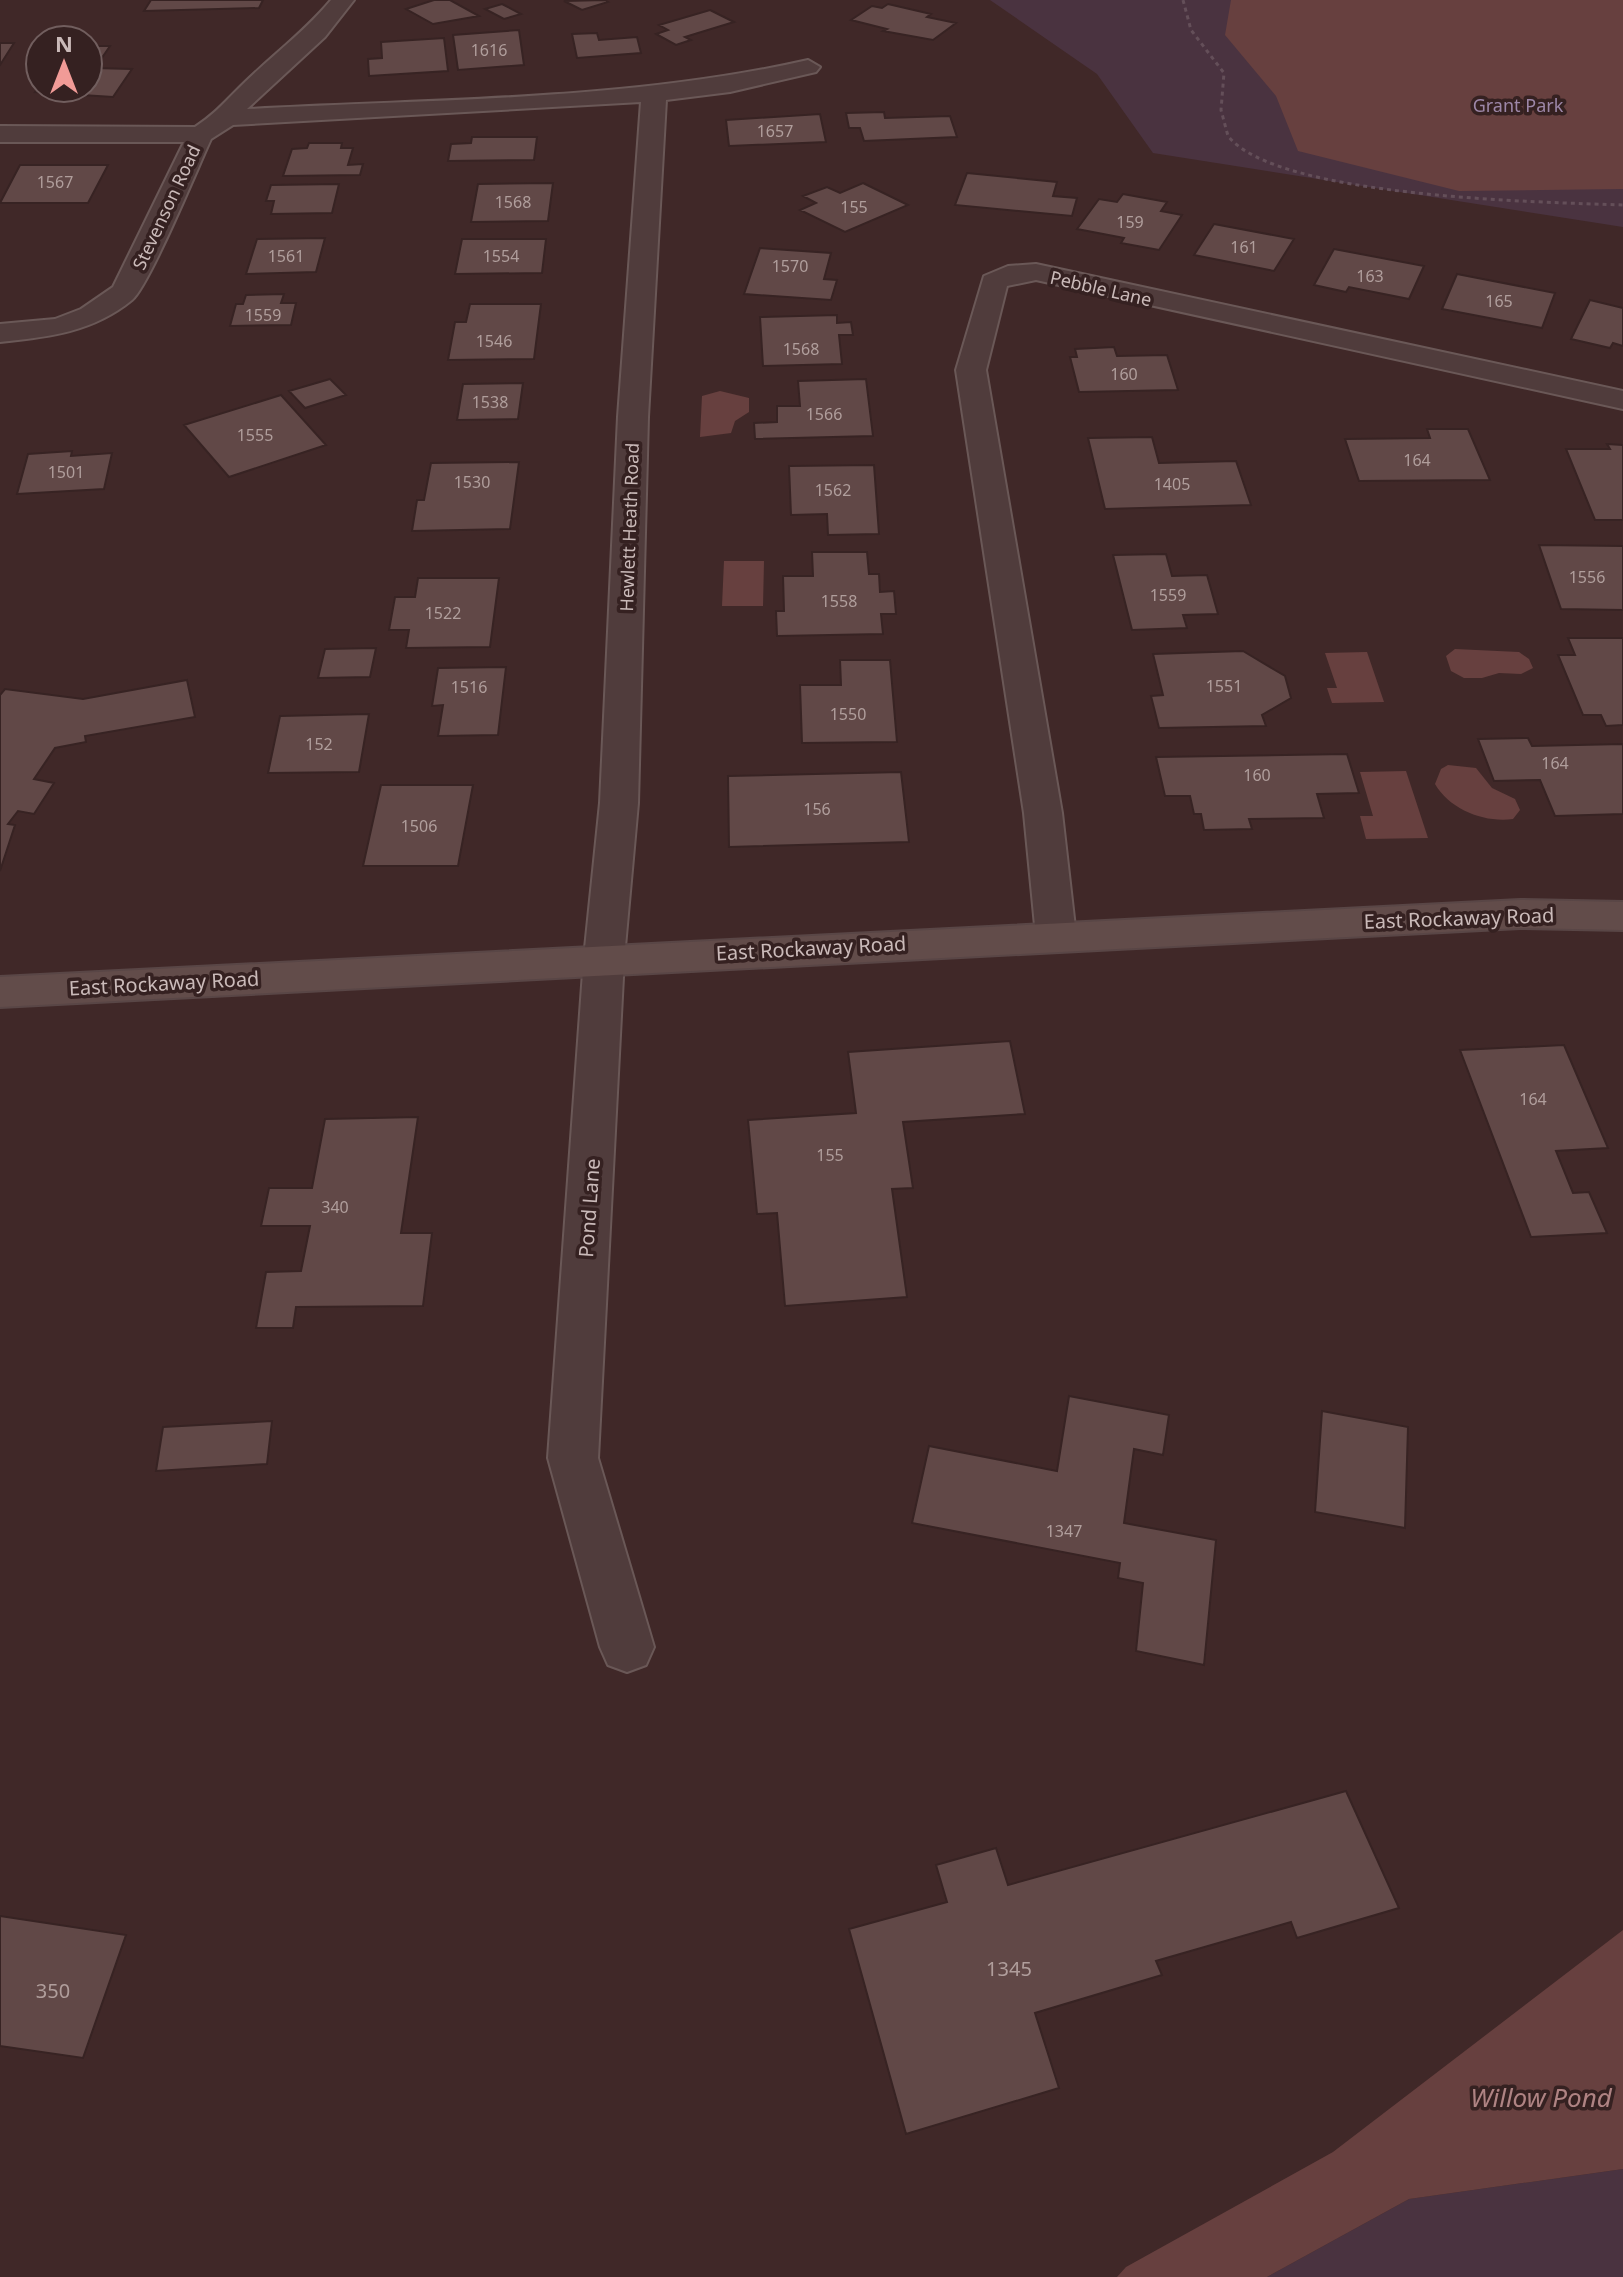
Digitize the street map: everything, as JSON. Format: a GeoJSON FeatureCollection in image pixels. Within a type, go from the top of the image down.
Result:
{"type":"FeatureCollection","features":[{"type":"Feature","properties":{"kind":"main road","name":"East Rockaway Road"},"geometry":{"type":"LineString","coordinates":[[0,992],[604,958],[1520,914],[1623,916]]}},
{"type":"Feature","properties":{"kind":"street","name":"Stevenson Road"},"geometry":{"type":"LineString","coordinates":[[0,333],[60,327],[91,315],[125,292],[200,135],[227,118],[245,96],[317,32],[343,0]]}},
{"type":"Feature","properties":{"kind":"street"},"geometry":{"type":"LineString","coordinates":[[227,118],[654,94],[730,85],[808,67]]}},
{"type":"Feature","properties":{"kind":"street","name":"Hewlett Heath Road"},"geometry":{"type":"LineString","coordinates":[[604,958],[619,803],[633,417],[654,94]]}},
{"type":"Feature","properties":{"kind":"street"},"geometry":{"type":"LineString","coordinates":[[0,134],[200,135]]}},
{"type":"Feature","properties":{"kind":"street","name":"Pebble Lane"},"geometry":{"type":"LineString","coordinates":[[1056,936],[1043,813],[971,370],[994,282],[1008,274],[1036,272],[1623,400]]}},
{"type":"Feature","properties":{"kind":"street","name":"Pond Lane"},"geometry":{"type":"LineString","coordinates":[[604,958],[573,1458],[627,1647]]}},
{"type":"Feature","properties":{"kind":"path"},"geometry":{"type":"LineString","coordinates":[[1183,0],[1182,11],[1200,43],[1224,73],[1221,118],[1231,141],[1260,160],[1325,177],[1452,195],[1623,205]]}},
{"type":"Feature","properties":{"kind":"green space","name":"Grant Park"},"geometry":{"type":"Polygon","coordinates":[[[990,0],[1623,0],[1623,227],[1153,153],[1097,74],[990,0]]]}},
{"type":"Feature","properties":{"kind":"green space"},"geometry":{"type":"Polygon","coordinates":[[[1623,2169],[1623,2277],[1267,2277],[1409,2199],[1623,2169]]]}},
{"type":"Feature","properties":{"kind":"water","name":"Grant Park"},"geometry":{"type":"Polygon","coordinates":[[[1231,0],[1623,0],[1623,189],[1459,191],[1298,151],[1276,96],[1225,35],[1231,0]]]}},
{"type":"Feature","properties":{"kind":"water"},"geometry":{"type":"Polygon","coordinates":[[[720,391],[749,398],[749,412],[735,421],[731,433],[700,437],[702,396],[720,391]]]}},
{"type":"Feature","properties":{"kind":"water"},"geometry":{"type":"Polygon","coordinates":[[[724,561],[764,561],[763,606],[722,606],[724,561]]]}},
{"type":"Feature","properties":{"kind":"water"},"geometry":{"type":"Polygon","coordinates":[[[1455,649],[1519,652],[1529,659],[1533,668],[1521,674],[1499,673],[1482,678],[1464,678],[1451,671],[1446,656],[1455,649]]]}},
{"type":"Feature","properties":{"kind":"water"},"geometry":{"type":"Polygon","coordinates":[[[1367,652],[1384,702],[1332,703],[1327,688],[1337,688],[1325,653],[1367,652]]]}},
{"type":"Feature","properties":{"kind":"water"},"geometry":{"type":"Polygon","coordinates":[[[1448,765],[1476,768],[1492,788],[1515,799],[1520,810],[1513,819],[1502,820],[1480,817],[1459,808],[1435,784],[1441,769],[1448,765]]]}},
{"type":"Feature","properties":{"kind":"water"},"geometry":{"type":"Polygon","coordinates":[[[1406,771],[1428,838],[1366,839],[1360,816],[1373,816],[1360,772],[1406,771]]]}},
{"type":"Feature","properties":{"kind":"water","name":"Willow Pond"},"geometry":{"type":"Polygon","coordinates":[[[1623,1930],[1623,2169],[1409,2199],[1267,2277],[1117,2277],[1126,2267],[1333,2152],[1623,1930]]]}},
{"type":"Feature","properties":{"kind":"building"},"geometry":{"type":"Polygon","coordinates":[[[151,0],[263,0],[259,8],[144,11],[151,0]]]}},
{"type":"Feature","properties":{"kind":"building"},"geometry":{"type":"Polygon","coordinates":[[[434,0],[450,0],[479,16],[433,24],[406,9],[434,0]]]}},
{"type":"Feature","properties":{"kind":"building"},"geometry":{"type":"Polygon","coordinates":[[[564,1],[608,2],[582,10],[564,1]]]}},
{"type":"Feature","properties":{"kind":"building"},"geometry":{"type":"Polygon","coordinates":[[[502,4],[521,14],[504,19],[485,9],[502,4]]]}},
{"type":"Feature","properties":{"kind":"building"},"geometry":{"type":"Polygon","coordinates":[[[888,4],[956,23],[933,40],[883,31],[887,29],[851,20],[872,6],[882,8],[888,4]]]}},
{"type":"Feature","properties":{"kind":"building"},"geometry":{"type":"Polygon","coordinates":[[[710,10],[734,22],[685,37],[691,40],[676,45],[656,34],[668,30],[659,25],[710,10]]]}},
{"type":"Feature","properties":{"kind":"building"},"geometry":{"type":"Polygon","coordinates":[[[519,30],[524,65],[458,70],[453,35],[519,30]]]}},
{"type":"Feature","properties":{"kind":"building"},"geometry":{"type":"Polygon","coordinates":[[[597,33],[599,40],[637,37],[641,53],[577,58],[572,34],[597,33]]]}},
{"type":"Feature","properties":{"kind":"building"},"geometry":{"type":"Polygon","coordinates":[[[444,38],[448,71],[369,76],[368,59],[382,58],[381,42],[444,38]]]}},
{"type":"Feature","properties":{"kind":"building"},"geometry":{"type":"Polygon","coordinates":[[[0,43],[14,43],[0,65],[0,43]]]}},
{"type":"Feature","properties":{"kind":"building"},"geometry":{"type":"Polygon","coordinates":[[[104,68],[132,69],[113,97],[104,96],[104,68]]]}},
{"type":"Feature","properties":{"kind":"building"},"geometry":{"type":"Polygon","coordinates":[[[884,112],[885,118],[950,116],[957,137],[864,141],[860,128],[849,128],[846,113],[884,112]]]}},
{"type":"Feature","properties":{"kind":"building"},"geometry":{"type":"Polygon","coordinates":[[[820,114],[826,142],[729,146],[726,120],[820,114]]]}},
{"type":"Feature","properties":{"kind":"building"},"geometry":{"type":"Polygon","coordinates":[[[472,137],[537,137],[534,160],[448,161],[451,144],[471,143],[472,137]]]}},
{"type":"Feature","properties":{"kind":"building"},"geometry":{"type":"Polygon","coordinates":[[[309,143],[342,143],[341,148],[353,148],[348,165],[363,164],[360,175],[283,176],[292,149],[307,148],[309,143]]]}},
{"type":"Feature","properties":{"kind":"building"},"geometry":{"type":"Polygon","coordinates":[[[20,165],[108,165],[88,203],[0,203],[20,165]]]}},
{"type":"Feature","properties":{"kind":"building"},"geometry":{"type":"Polygon","coordinates":[[[967,173],[1057,182],[1053,196],[1077,198],[1072,216],[955,205],[967,173]]]}},
{"type":"Feature","properties":{"kind":"building"},"geometry":{"type":"Polygon","coordinates":[[[553,183],[548,221],[471,222],[478,184],[553,183]]]}},
{"type":"Feature","properties":{"kind":"building"},"geometry":{"type":"Polygon","coordinates":[[[863,183],[908,205],[845,232],[800,210],[816,203],[803,196],[827,187],[840,193],[863,183]]]}},
{"type":"Feature","properties":{"kind":"building"},"geometry":{"type":"Polygon","coordinates":[[[339,184],[332,213],[271,214],[274,201],[266,201],[271,185],[339,184]]]}},
{"type":"Feature","properties":{"kind":"building"},"geometry":{"type":"Polygon","coordinates":[[[1123,194],[1167,202],[1161,211],[1182,215],[1159,250],[1121,243],[1124,238],[1077,229],[1099,199],[1117,202],[1123,194]]]}},
{"type":"Feature","properties":{"kind":"building"},"geometry":{"type":"Polygon","coordinates":[[[1214,224],[1294,239],[1274,271],[1194,255],[1214,224]]]}},
{"type":"Feature","properties":{"kind":"building"},"geometry":{"type":"Polygon","coordinates":[[[325,238],[316,272],[246,274],[257,239],[325,238]]]}},
{"type":"Feature","properties":{"kind":"building"},"geometry":{"type":"Polygon","coordinates":[[[462,239],[546,239],[542,273],[455,274],[462,239]]]}},
{"type":"Feature","properties":{"kind":"building"},"geometry":{"type":"Polygon","coordinates":[[[760,248],[831,253],[824,279],[837,280],[831,300],[744,294],[760,248]]]}},
{"type":"Feature","properties":{"kind":"building"},"geometry":{"type":"Polygon","coordinates":[[[1334,249],[1424,266],[1409,299],[1349,287],[1346,292],[1314,285],[1334,249]]]}},
{"type":"Feature","properties":{"kind":"building"},"geometry":{"type":"Polygon","coordinates":[[[1457,274],[1555,293],[1542,328],[1442,309],[1457,274]]]}},
{"type":"Feature","properties":{"kind":"building"},"geometry":{"type":"Polygon","coordinates":[[[284,294],[281,303],[296,303],[291,325],[230,326],[236,304],[243,304],[246,295],[284,294]]]}},
{"type":"Feature","properties":{"kind":"building"},"geometry":{"type":"Polygon","coordinates":[[[1590,300],[1623,308],[1623,346],[1613,343],[1610,348],[1571,339],[1590,300]]]}},
{"type":"Feature","properties":{"kind":"building"},"geometry":{"type":"Polygon","coordinates":[[[470,304],[541,304],[534,359],[448,360],[455,322],[466,322],[470,304]]]}},
{"type":"Feature","properties":{"kind":"building"},"geometry":{"type":"Polygon","coordinates":[[[837,315],[837,323],[851,322],[853,335],[839,335],[842,364],[763,366],[760,317],[837,315]]]}},
{"type":"Feature","properties":{"kind":"building"},"geometry":{"type":"Polygon","coordinates":[[[1114,347],[1117,356],[1167,355],[1178,390],[1079,392],[1070,357],[1077,357],[1075,349],[1114,347]]]}},
{"type":"Feature","properties":{"kind":"building"},"geometry":{"type":"Polygon","coordinates":[[[330,379],[346,395],[305,408],[289,391],[330,379]]]}},
{"type":"Feature","properties":{"kind":"building"},"geometry":{"type":"Polygon","coordinates":[[[866,379],[873,436],[755,439],[754,423],[777,422],[777,406],[800,406],[798,381],[866,379]]]}},
{"type":"Feature","properties":{"kind":"building"},"geometry":{"type":"Polygon","coordinates":[[[523,383],[518,419],[457,420],[463,384],[523,383]]]}},
{"type":"Feature","properties":{"kind":"building"},"geometry":{"type":"Polygon","coordinates":[[[281,395],[326,445],[229,477],[184,425],[281,395]]]}},
{"type":"Feature","properties":{"kind":"building"},"geometry":{"type":"Polygon","coordinates":[[[1427,429],[1468,429],[1490,480],[1359,481],[1345,439],[1430,438],[1427,429]]]}},
{"type":"Feature","properties":{"kind":"building"},"geometry":{"type":"Polygon","coordinates":[[[1152,437],[1159,463],[1236,461],[1251,505],[1105,509],[1088,438],[1152,437]]]}},
{"type":"Feature","properties":{"kind":"building"},"geometry":{"type":"Polygon","coordinates":[[[1607,444],[1623,445],[1623,520],[1595,520],[1566,449],[1610,449],[1607,444]]]}},
{"type":"Feature","properties":{"kind":"building"},"geometry":{"type":"Polygon","coordinates":[[[72,451],[71,456],[112,453],[104,489],[17,494],[28,454],[72,451]]]}},
{"type":"Feature","properties":{"kind":"building"},"geometry":{"type":"Polygon","coordinates":[[[519,462],[510,529],[412,531],[417,500],[424,500],[431,463],[519,462]]]}},
{"type":"Feature","properties":{"kind":"building"},"geometry":{"type":"Polygon","coordinates":[[[874,465],[879,534],[828,535],[827,514],[791,515],[789,466],[874,465]]]}},
{"type":"Feature","properties":{"kind":"building"},"geometry":{"type":"Polygon","coordinates":[[[1539,545],[1623,546],[1623,610],[1561,609],[1539,545]]]}},
{"type":"Feature","properties":{"kind":"building"},"geometry":{"type":"Polygon","coordinates":[[[812,552],[867,552],[869,574],[879,574],[880,592],[894,591],[896,614],[881,614],[883,634],[777,636],[776,611],[784,611],[783,576],[813,576],[812,552]]]}},
{"type":"Feature","properties":{"kind":"building"},"geometry":{"type":"Polygon","coordinates":[[[1166,554],[1172,576],[1207,575],[1218,614],[1183,615],[1187,628],[1132,630],[1113,555],[1166,554]]]}},
{"type":"Feature","properties":{"kind":"building"},"geometry":{"type":"Polygon","coordinates":[[[418,578],[499,578],[490,647],[406,648],[409,630],[389,630],[395,597],[415,597],[418,578]]]}},
{"type":"Feature","properties":{"kind":"building"},"geometry":{"type":"Polygon","coordinates":[[[1568,638],[1623,638],[1623,725],[1606,726],[1601,715],[1583,715],[1558,655],[1575,655],[1568,638]]]}},
{"type":"Feature","properties":{"kind":"building"},"geometry":{"type":"Polygon","coordinates":[[[376,648],[370,677],[318,678],[325,649],[376,648]]]}},
{"type":"Feature","properties":{"kind":"building"},"geometry":{"type":"Polygon","coordinates":[[[1243,651],[1285,676],[1291,698],[1262,715],[1266,726],[1159,728],[1151,696],[1163,695],[1153,654],[1243,651]]]}},
{"type":"Feature","properties":{"kind":"building"},"geometry":{"type":"Polygon","coordinates":[[[840,660],[890,660],[897,742],[802,743],[800,685],[841,685],[840,660]]]}},
{"type":"Feature","properties":{"kind":"building"},"geometry":{"type":"Polygon","coordinates":[[[506,667],[498,735],[438,736],[443,705],[432,706],[438,668],[506,667]]]}},
{"type":"Feature","properties":{"kind":"building"},"geometry":{"type":"Polygon","coordinates":[[[187,680],[195,717],[85,736],[86,742],[55,748],[34,779],[54,783],[34,814],[18,811],[8,824],[15,825],[0,871],[0,695],[5,689],[83,699],[187,680]]]}},
{"type":"Feature","properties":{"kind":"building"},"geometry":{"type":"Polygon","coordinates":[[[369,714],[359,772],[268,773],[280,716],[369,714]]]}},
{"type":"Feature","properties":{"kind":"building"},"geometry":{"type":"Polygon","coordinates":[[[1528,738],[1532,746],[1623,744],[1623,814],[1555,816],[1540,780],[1494,781],[1478,739],[1528,738]]]}},
{"type":"Feature","properties":{"kind":"building"},"geometry":{"type":"Polygon","coordinates":[[[1347,754],[1359,793],[1317,794],[1324,818],[1249,819],[1252,829],[1204,830],[1201,814],[1194,814],[1190,796],[1165,796],[1156,757],[1347,754]]]}},
{"type":"Feature","properties":{"kind":"building"},"geometry":{"type":"Polygon","coordinates":[[[901,772],[909,842],[729,847],[728,776],[901,772]]]}},
{"type":"Feature","properties":{"kind":"building"},"geometry":{"type":"Polygon","coordinates":[[[381,785],[473,785],[458,866],[363,866],[381,785]]]}},
{"type":"Feature","properties":{"kind":"building"},"geometry":{"type":"Polygon","coordinates":[[[1010,1041],[1025,1114],[903,1122],[913,1188],[892,1189],[907,1297],[785,1306],[777,1213],[757,1214],[748,1120],[856,1113],[848,1052],[1010,1041]]]}},
{"type":"Feature","properties":{"kind":"building"},"geometry":{"type":"Polygon","coordinates":[[[1564,1045],[1608,1148],[1556,1151],[1573,1193],[1589,1192],[1607,1233],[1531,1237],[1460,1050],[1564,1045]]]}},
{"type":"Feature","properties":{"kind":"building"},"geometry":{"type":"Polygon","coordinates":[[[418,1117],[401,1233],[432,1233],[423,1306],[296,1307],[293,1328],[256,1328],[266,1272],[301,1271],[310,1226],[261,1226],[269,1188],[312,1188],[325,1119],[418,1117]]]}},
{"type":"Feature","properties":{"kind":"building"},"geometry":{"type":"Polygon","coordinates":[[[1069,1396],[1169,1415],[1163,1455],[1134,1449],[1124,1523],[1216,1540],[1204,1665],[1136,1651],[1143,1583],[1118,1578],[1120,1563],[912,1523],[929,1446],[1057,1471],[1069,1396]]]}},
{"type":"Feature","properties":{"kind":"building"},"geometry":{"type":"Polygon","coordinates":[[[1322,1411],[1408,1427],[1405,1528],[1315,1512],[1322,1411]]]}},
{"type":"Feature","properties":{"kind":"building"},"geometry":{"type":"Polygon","coordinates":[[[272,1421],[267,1464],[156,1471],[163,1427],[272,1421]]]}},
{"type":"Feature","properties":{"kind":"building"},"geometry":{"type":"Polygon","coordinates":[[[1346,1791],[1399,1908],[1297,1938],[1291,1922],[1156,1961],[1162,1975],[1035,2013],[1059,2088],[906,2134],[849,1929],[947,1902],[936,1865],[996,1848],[1008,1885],[1346,1791]]]}},
{"type":"Feature","properties":{"kind":"building"},"geometry":{"type":"Polygon","coordinates":[[[0,1916],[126,1935],[83,2058],[0,2046],[0,1916]]]}}]}
